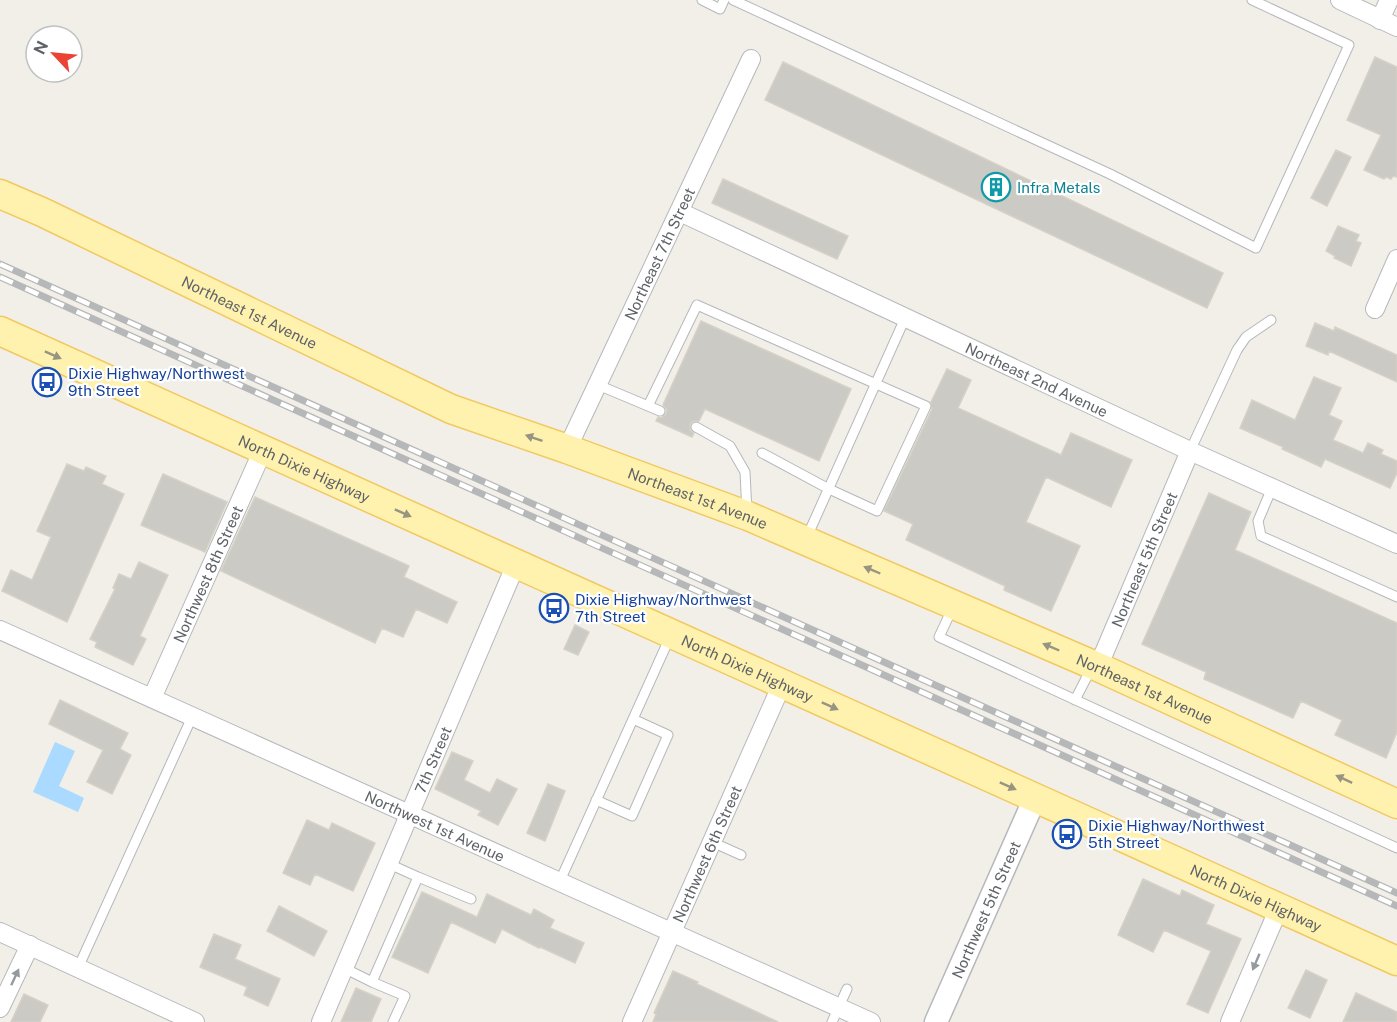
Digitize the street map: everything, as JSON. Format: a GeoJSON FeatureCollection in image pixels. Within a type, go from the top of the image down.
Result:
{"type":"FeatureCollection","features":[{"type":"Feature","properties":{"kind":"main road","name":"Northeast 1st Avenue"},"geometry":{"type":"LineString","coordinates":[[0,194],[53,217],[451,409],[748,516],[1095,666],[1397,804]]}},
{"type":"Feature","properties":{"kind":"main road","name":"North Dixie Highway"},"geometry":{"type":"LineString","coordinates":[[1,336],[263,450],[1397,961]]}},
{"type":"Feature","properties":{"kind":"street"},"geometry":{"type":"LineString","coordinates":[[1340,0],[1397,27]]}},
{"type":"Feature","properties":{"kind":"street"},"geometry":{"type":"LineString","coordinates":[[1380,20],[1389,0]]}},
{"type":"Feature","properties":{"kind":"street","name":"Northeast 7th Street"},"geometry":{"type":"LineString","coordinates":[[567,449],[751,58]]}},
{"type":"Feature","properties":{"kind":"street","name":"Northeast 2nd Avenue"},"geometry":{"type":"LineString","coordinates":[[680,212],[1191,451],[1397,544]]}},
{"type":"Feature","properties":{"kind":"street"},"geometry":{"type":"LineString","coordinates":[[1375,309],[1397,259]]}},
{"type":"Feature","properties":{"kind":"street","name":"Northwest 8th Street"},"geometry":{"type":"LineString","coordinates":[[152,698],[263,450]]}},
{"type":"Feature","properties":{"kind":"street","name":"Northeast 5th Street"},"geometry":{"type":"LineString","coordinates":[[1095,666],[1191,451]]}},
{"type":"Feature","properties":{"kind":"street","name":"7th Street"},"geometry":{"type":"LineString","coordinates":[[321,1022],[407,815],[516,564]]}},
{"type":"Feature","properties":{"kind":"street","name":"Northwest 1st Avenue"},"geometry":{"type":"LineString","coordinates":[[0,630],[672,933],[835,1015],[871,1022]]}},
{"type":"Feature","properties":{"kind":"street","name":"Northwest 6th Street"},"geometry":{"type":"LineString","coordinates":[[632,1022],[782,684]]}},
{"type":"Feature","properties":{"kind":"street","name":"Northwest 5th Street"},"geometry":{"type":"LineString","coordinates":[[936,1022],[1035,798]]}},
{"type":"Feature","properties":{"kind":"street"},"geometry":{"type":"LineString","coordinates":[[1230,1022],[1279,908]]}},
{"type":"Feature","properties":{"kind":"street"},"geometry":{"type":"LineString","coordinates":[[0,932],[78,968],[158,1014],[195,1022]]}},
{"type":"Feature","properties":{"kind":"street"},"geometry":{"type":"LineString","coordinates":[[0,1008],[30,945]]}},
{"type":"Feature","properties":{"kind":"lane"},"geometry":{"type":"LineString","coordinates":[[702,0],[720,9],[724,0]]}},
{"type":"Feature","properties":{"kind":"lane"},"geometry":{"type":"LineString","coordinates":[[733,0],[1110,174],[1256,248],[1348,45],[1252,0]]}},
{"type":"Feature","properties":{"kind":"lane"},"geometry":{"type":"LineString","coordinates":[[648,406],[697,304],[926,406],[876,511],[762,453]]}},
{"type":"Feature","properties":{"kind":"lane"},"geometry":{"type":"LineString","coordinates":[[805,541],[906,316]]}},
{"type":"Feature","properties":{"kind":"lane"},"geometry":{"type":"LineString","coordinates":[[1191,451],[1237,350],[1246,337],[1270,320]]}},
{"type":"Feature","properties":{"kind":"lane"},"geometry":{"type":"LineString","coordinates":[[598,385],[660,411]]}},
{"type":"Feature","properties":{"kind":"lane"},"geometry":{"type":"LineString","coordinates":[[696,427],[730,446],[745,472],[748,516]]}},
{"type":"Feature","properties":{"kind":"lane"},"geometry":{"type":"LineString","coordinates":[[1272,488],[1258,521],[1261,536],[1397,597]]}},
{"type":"Feature","properties":{"kind":"lane"},"geometry":{"type":"LineString","coordinates":[[954,605],[939,637],[1397,848]]}},
{"type":"Feature","properties":{"kind":"lane"},"geometry":{"type":"LineString","coordinates":[[559,883],[671,635]]}},
{"type":"Feature","properties":{"kind":"lane"},"geometry":{"type":"LineString","coordinates":[[1075,700],[1095,666]]}},
{"type":"Feature","properties":{"kind":"lane"},"geometry":{"type":"LineString","coordinates":[[78,968],[192,717]]}},
{"type":"Feature","properties":{"kind":"lane"},"geometry":{"type":"LineString","coordinates":[[596,800],[632,816],[668,735],[633,719]]}},
{"type":"Feature","properties":{"kind":"lane"},"geometry":{"type":"LineString","coordinates":[[712,842],[741,855]]}},
{"type":"Feature","properties":{"kind":"lane"},"geometry":{"type":"LineString","coordinates":[[387,863],[471,899]]}},
{"type":"Feature","properties":{"kind":"lane"},"geometry":{"type":"LineString","coordinates":[[372,982],[418,877]]}},
{"type":"Feature","properties":{"kind":"lane"},"geometry":{"type":"LineString","coordinates":[[344,968],[405,996],[393,1022]]}},
{"type":"Feature","properties":{"kind":"lane"},"geometry":{"type":"LineString","coordinates":[[835,1015],[847,989]]}},
{"type":"Feature","properties":{"kind":"water"},"geometry":{"type":"Polygon","coordinates":[[[55,742],[75,751],[59,786],[84,798],[78,812],[33,792],[55,742]]]}},
{"type":"Feature","properties":{"kind":"building"},"geometry":{"type":"Polygon","coordinates":[[[1375,57],[1397,67],[1397,177],[1393,176],[1391,179],[1386,177],[1384,179],[1364,170],[1381,135],[1347,120],[1375,57]]]}},
{"type":"Feature","properties":{"kind":"building","name":"Infra Metals"},"geometry":{"type":"Polygon","coordinates":[[[783,62],[1223,273],[1207,308],[765,100],[783,62]]]}},
{"type":"Feature","properties":{"kind":"building"},"geometry":{"type":"Polygon","coordinates":[[[1336,150],[1351,157],[1327,206],[1311,198],[1336,150]]]}},
{"type":"Feature","properties":{"kind":"building"},"geometry":{"type":"Polygon","coordinates":[[[723,179],[848,236],[837,259],[712,203],[723,179]]]}},
{"type":"Feature","properties":{"kind":"building"},"geometry":{"type":"Polygon","coordinates":[[[1338,226],[1359,235],[1356,241],[1361,243],[1351,266],[1334,258],[1335,256],[1326,251],[1338,226]]]}},
{"type":"Feature","properties":{"kind":"building"},"geometry":{"type":"Polygon","coordinates":[[[701,321],[851,389],[819,461],[705,409],[699,421],[693,421],[690,424],[690,430],[694,433],[692,437],[656,421],[658,417],[661,418],[666,414],[667,410],[663,405],[701,321]]]}},
{"type":"Feature","properties":{"kind":"building"},"geometry":{"type":"Polygon","coordinates":[[[1315,323],[1334,331],[1335,327],[1397,355],[1397,382],[1329,351],[1328,355],[1306,346],[1315,323]]]}},
{"type":"Feature","properties":{"kind":"building"},"geometry":{"type":"Polygon","coordinates":[[[947,369],[971,380],[958,408],[1061,455],[1071,433],[1132,460],[1111,507],[1046,477],[1026,522],[1080,546],[1051,611],[1004,590],[1005,586],[906,540],[913,524],[884,511],[932,409],[931,402],[947,369]]]}},
{"type":"Feature","properties":{"kind":"building"},"geometry":{"type":"Polygon","coordinates":[[[1314,377],[1341,388],[1329,415],[1342,421],[1333,440],[1363,453],[1368,443],[1383,450],[1381,454],[1397,461],[1397,473],[1390,488],[1325,459],[1321,467],[1240,428],[1252,400],[1295,420],[1314,377]]]}},
{"type":"Feature","properties":{"kind":"building"},"geometry":{"type":"Polygon","coordinates":[[[67,464],[84,471],[86,467],[106,476],[102,484],[124,494],[67,622],[2,591],[11,570],[32,580],[51,537],[37,531],[67,464]]]}},
{"type":"Feature","properties":{"kind":"building"},"geometry":{"type":"Polygon","coordinates":[[[163,474],[227,502],[205,552],[141,525],[163,474]]]}},
{"type":"Feature","properties":{"kind":"building"},"geometry":{"type":"Polygon","coordinates":[[[1209,493],[1251,512],[1235,550],[1397,623],[1397,732],[1386,758],[1335,735],[1342,720],[1301,701],[1293,718],[1204,679],[1206,672],[1142,644],[1209,493]]]}},
{"type":"Feature","properties":{"kind":"building"},"geometry":{"type":"Polygon","coordinates":[[[255,497],[409,566],[404,577],[457,602],[447,623],[416,609],[403,637],[382,628],[375,643],[221,571],[255,497]]]}},
{"type":"Feature","properties":{"kind":"building"},"geometry":{"type":"Polygon","coordinates":[[[139,562],[168,575],[140,636],[146,639],[133,665],[95,647],[97,642],[90,639],[115,589],[113,588],[119,574],[131,579],[139,562]]]}},
{"type":"Feature","properties":{"kind":"building"},"geometry":{"type":"Polygon","coordinates":[[[575,625],[589,632],[578,655],[564,649],[575,625]]]}},
{"type":"Feature","properties":{"kind":"building"},"geometry":{"type":"Polygon","coordinates":[[[60,700],[128,733],[120,749],[131,755],[112,794],[87,782],[103,750],[49,724],[60,700]]]}},
{"type":"Feature","properties":{"kind":"building"},"geometry":{"type":"Polygon","coordinates":[[[452,752],[473,761],[464,780],[490,793],[497,779],[517,789],[498,825],[478,815],[481,811],[435,789],[452,752]]]}},
{"type":"Feature","properties":{"kind":"building"},"geometry":{"type":"Polygon","coordinates":[[[548,784],[565,791],[545,841],[527,833],[548,784]]]}},
{"type":"Feature","properties":{"kind":"building"},"geometry":{"type":"Polygon","coordinates":[[[307,820],[329,830],[332,823],[375,843],[353,891],[315,874],[310,885],[283,873],[307,820]]]}},
{"type":"Feature","properties":{"kind":"building"},"geometry":{"type":"Polygon","coordinates":[[[1143,879],[1180,896],[1182,890],[1214,905],[1206,924],[1241,939],[1208,1013],[1187,1004],[1211,951],[1164,930],[1153,952],[1118,935],[1143,879]]]}},
{"type":"Feature","properties":{"kind":"building"},"geometry":{"type":"Polygon","coordinates":[[[422,892],[477,917],[487,894],[531,915],[534,909],[554,920],[550,928],[584,943],[575,963],[502,929],[495,943],[451,922],[428,973],[392,957],[422,892]]]}},
{"type":"Feature","properties":{"kind":"building"},"geometry":{"type":"Polygon","coordinates":[[[279,906],[327,931],[314,956],[267,931],[279,906]]]}},
{"type":"Feature","properties":{"kind":"building"},"geometry":{"type":"Polygon","coordinates":[[[214,934],[241,945],[235,959],[280,979],[268,1006],[244,995],[247,987],[200,967],[214,934]]]}},
{"type":"Feature","properties":{"kind":"building"},"geometry":{"type":"Polygon","coordinates":[[[1306,970],[1327,980],[1310,1018],[1288,1008],[1306,970]]]}},
{"type":"Feature","properties":{"kind":"building"},"geometry":{"type":"Polygon","coordinates":[[[673,971],[778,1022],[653,1022],[656,1014],[654,1013],[673,971]]]}},
{"type":"Feature","properties":{"kind":"building"},"geometry":{"type":"Polygon","coordinates":[[[356,988],[381,999],[371,1022],[341,1022],[356,988]]]}},
{"type":"Feature","properties":{"kind":"building"},"geometry":{"type":"Polygon","coordinates":[[[1356,993],[1397,1012],[1397,1022],[1343,1022],[1356,993]]]}},
{"type":"Feature","properties":{"kind":"building"},"geometry":{"type":"Polygon","coordinates":[[[24,994],[48,1005],[40,1022],[11,1022],[24,994]]]}},
{"type":"Feature","properties":{"kind":"railway"},"geometry":{"type":"LineString","coordinates":[[0,264],[1397,893]]}},
{"type":"Feature","properties":{"kind":"railway"},"geometry":{"type":"LineString","coordinates":[[0,277],[1397,906]]}},
{"type":"Feature","properties":{"kind":"place","name":"Infra Metals"},"geometry":{"type":"Point","coordinates":[996,187]}},
{"type":"Feature","properties":{"kind":"place","name":"Dixie Highway/Northwest 9th Street"},"geometry":{"type":"Point","coordinates":[47,382]}},
{"type":"Feature","properties":{"kind":"place","name":"Dixie Highway/Northwest 7th Street"},"geometry":{"type":"Point","coordinates":[554,608]}},
{"type":"Feature","properties":{"kind":"place","name":"Dixie Highway/Northwest 5th Street"},"geometry":{"type":"Point","coordinates":[1067,834]}}]}
